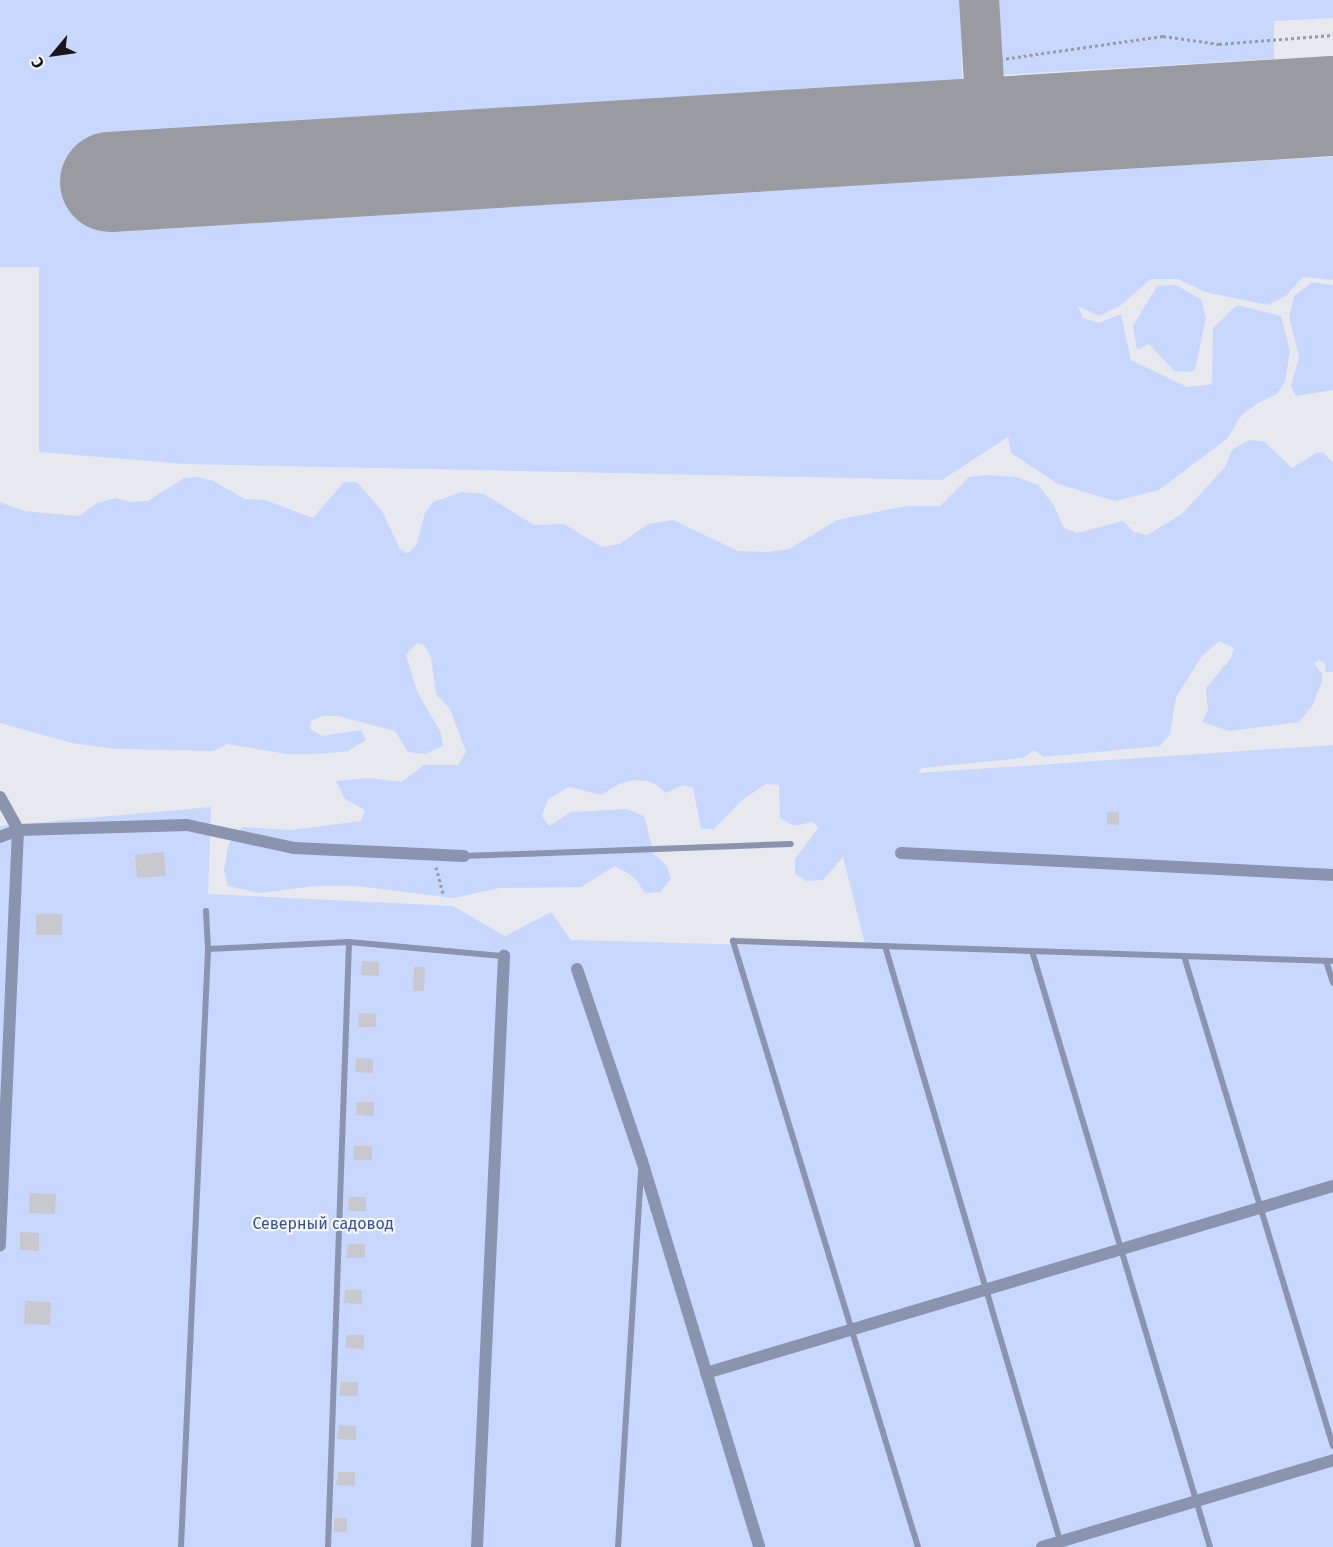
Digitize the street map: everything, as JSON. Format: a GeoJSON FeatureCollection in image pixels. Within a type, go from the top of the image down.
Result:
{"type":"FeatureCollection","features":[{"type":"Feature","properties":{"kind":"street"},"geometry":{"type":"LineString","coordinates":[[0,797],[18,830],[0,1246]]}},
{"type":"Feature","properties":{"kind":"street"},"geometry":{"type":"LineString","coordinates":[[0,837],[18,830],[187,825],[294,848],[464,856]]}},
{"type":"Feature","properties":{"kind":"street"},"geometry":{"type":"LineString","coordinates":[[901,853],[1333,875]]}},
{"type":"Feature","properties":{"kind":"street"},"geometry":{"type":"LineString","coordinates":[[477,1547],[504,956]]}},
{"type":"Feature","properties":{"kind":"street"},"geometry":{"type":"LineString","coordinates":[[577,969],[642,1161],[759,1547]]}},
{"type":"Feature","properties":{"kind":"street"},"geometry":{"type":"LineString","coordinates":[[706,1373],[1333,1186]]}},
{"type":"Feature","properties":{"kind":"street"},"geometry":{"type":"LineString","coordinates":[[1042,1547],[1061,1544],[1333,1460]]}},
{"type":"Feature","properties":{"kind":"lane"},"geometry":{"type":"LineString","coordinates":[[464,856],[791,844]]}},
{"type":"Feature","properties":{"kind":"lane"},"geometry":{"type":"LineString","coordinates":[[181,1547],[208,949],[206,911]]}},
{"type":"Feature","properties":{"kind":"lane"},"geometry":{"type":"LineString","coordinates":[[918,1547],[733,941],[1329,961],[1333,983]]}},
{"type":"Feature","properties":{"kind":"lane"},"geometry":{"type":"LineString","coordinates":[[208,949],[349,942],[504,956]]}},
{"type":"Feature","properties":{"kind":"lane"},"geometry":{"type":"LineString","coordinates":[[328,1547],[349,942]]}},
{"type":"Feature","properties":{"kind":"lane"},"geometry":{"type":"LineString","coordinates":[[885,946],[1061,1544]]}},
{"type":"Feature","properties":{"kind":"lane"},"geometry":{"type":"LineString","coordinates":[[1032,951],[1119,1250],[1210,1547]]}},
{"type":"Feature","properties":{"kind":"lane"},"geometry":{"type":"LineString","coordinates":[[1184,956],[1333,1446]]}},
{"type":"Feature","properties":{"kind":"lane"},"geometry":{"type":"LineString","coordinates":[[618,1547],[642,1161]]}},
{"type":"Feature","properties":{"kind":"path"},"geometry":{"type":"LineString","coordinates":[[982,62],[1163,36],[1219,44],[1333,35]]}},
{"type":"Feature","properties":{"kind":"path"},"geometry":{"type":"LineString","coordinates":[[433,854],[443,894]]}},
{"type":"Feature","properties":{"kind":"green space"},"geometry":{"type":"Polygon","coordinates":[[[0,0],[960,0],[962,81],[101,143],[106,222],[1333,157],[1333,280],[1303,277],[1286,296],[1268,305],[1205,292],[1178,279],[1151,279],[1121,305],[1099,316],[1078,306],[1083,318],[1099,323],[1121,314],[1131,360],[1187,387],[1212,384],[1213,328],[1237,305],[1281,316],[1290,351],[1285,382],[1277,394],[1256,404],[1241,416],[1227,439],[1159,490],[1115,501],[1058,484],[1011,453],[1008,437],[942,480],[186,464],[39,452],[39,267],[0,267],[0,0]]]}},
{"type":"Feature","properties":{"kind":"green space"},"geometry":{"type":"Polygon","coordinates":[[[992,0],[1333,0],[1333,18],[1274,21],[1274,59],[998,75],[992,0]]]}},
{"type":"Feature","properties":{"kind":"green space"},"geometry":{"type":"Polygon","coordinates":[[[1312,282],[1333,285],[1333,390],[1296,396],[1291,386],[1299,357],[1289,317],[1294,296],[1312,282]]]}},
{"type":"Feature","properties":{"kind":"green space"},"geometry":{"type":"Polygon","coordinates":[[[1176,285],[1201,299],[1206,318],[1195,370],[1188,372],[1174,371],[1149,344],[1137,350],[1133,326],[1157,286],[1176,285]]]}},
{"type":"Feature","properties":{"kind":"green space","name":"Северный садовод"},"geometry":{"type":"Polygon","coordinates":[[[1249,440],[1265,442],[1292,468],[1316,453],[1323,452],[1333,463],[1333,672],[1326,672],[1325,663],[1319,660],[1314,663],[1322,674],[1322,682],[1312,706],[1299,722],[1229,731],[1202,722],[1208,710],[1206,688],[1231,658],[1234,648],[1219,641],[1202,656],[1176,697],[1170,734],[1160,746],[1044,757],[1034,750],[1023,758],[922,768],[918,773],[1333,745],[1333,1547],[0,1547],[0,826],[211,807],[208,894],[453,906],[505,936],[551,912],[571,940],[866,948],[843,857],[823,880],[806,881],[795,874],[795,859],[819,827],[812,822],[794,826],[780,818],[779,785],[766,784],[741,801],[714,829],[701,829],[693,788],[683,785],[666,793],[652,782],[637,780],[621,783],[601,795],[569,787],[548,799],[542,816],[549,826],[571,812],[627,809],[644,816],[654,854],[667,866],[671,879],[660,892],[645,893],[634,877],[615,866],[581,887],[499,888],[454,898],[357,886],[314,886],[260,893],[228,886],[224,871],[228,845],[242,827],[290,830],[361,821],[365,810],[345,799],[336,781],[368,778],[401,782],[424,765],[458,765],[466,752],[450,709],[436,694],[431,657],[425,646],[417,643],[406,655],[417,691],[441,733],[443,746],[425,754],[408,752],[395,731],[338,716],[323,716],[311,721],[310,729],[322,736],[361,730],[366,740],[348,751],[318,754],[287,754],[227,744],[213,751],[116,749],[72,743],[0,723],[0,502],[24,511],[79,516],[97,503],[116,498],[130,502],[148,501],[184,478],[197,477],[213,481],[245,499],[265,500],[313,518],[344,482],[357,482],[382,511],[400,549],[407,553],[416,546],[425,513],[433,502],[462,492],[484,494],[534,525],[564,524],[602,547],[620,544],[648,524],[673,520],[738,551],[768,552],[789,549],[837,520],[906,506],[940,506],[969,477],[987,475],[1016,477],[1038,485],[1053,504],[1064,528],[1077,533],[1123,521],[1134,532],[1147,535],[1182,514],[1225,467],[1232,450],[1249,440]]]}},
{"type":"Feature","properties":{"kind":"building"},"geometry":{"type":"Polygon","coordinates":[[[1107,812],[1119,812],[1119,825],[1107,824],[1107,812]]]}},
{"type":"Feature","properties":{"kind":"building"},"geometry":{"type":"Polygon","coordinates":[[[164,852],[166,876],[137,878],[135,855],[164,852]]]}},
{"type":"Feature","properties":{"kind":"building"},"geometry":{"type":"Polygon","coordinates":[[[36,914],[62,914],[62,935],[36,935],[36,914]]]}},
{"type":"Feature","properties":{"kind":"building"},"geometry":{"type":"Polygon","coordinates":[[[362,961],[379,962],[379,976],[361,975],[362,961]]]}},
{"type":"Feature","properties":{"kind":"building"},"geometry":{"type":"Polygon","coordinates":[[[414,967],[425,967],[424,991],[413,991],[414,967]]]}},
{"type":"Feature","properties":{"kind":"building"},"geometry":{"type":"Polygon","coordinates":[[[359,1013],[376,1014],[376,1027],[358,1027],[359,1013]]]}},
{"type":"Feature","properties":{"kind":"building"},"geometry":{"type":"Polygon","coordinates":[[[356,1058],[373,1059],[373,1073],[355,1072],[356,1058]]]}},
{"type":"Feature","properties":{"kind":"building"},"geometry":{"type":"Polygon","coordinates":[[[357,1102],[374,1102],[374,1116],[356,1115],[357,1102]]]}},
{"type":"Feature","properties":{"kind":"building"},"geometry":{"type":"Polygon","coordinates":[[[354,1146],[372,1146],[372,1160],[353,1160],[354,1146]]]}},
{"type":"Feature","properties":{"kind":"building"},"geometry":{"type":"Polygon","coordinates":[[[30,1193],[56,1194],[55,1214],[29,1213],[30,1193]]]}},
{"type":"Feature","properties":{"kind":"building"},"geometry":{"type":"Polygon","coordinates":[[[349,1197],[366,1197],[366,1211],[348,1211],[349,1197]]]}},
{"type":"Feature","properties":{"kind":"building"},"geometry":{"type":"Polygon","coordinates":[[[20,1232],[39,1233],[39,1251],[20,1250],[20,1232]]]}},
{"type":"Feature","properties":{"kind":"building"},"geometry":{"type":"Polygon","coordinates":[[[348,1244],[365,1244],[365,1258],[346,1258],[348,1244]]]}},
{"type":"Feature","properties":{"kind":"building"},"geometry":{"type":"Polygon","coordinates":[[[345,1290],[362,1290],[362,1304],[344,1303],[345,1290]]]}},
{"type":"Feature","properties":{"kind":"building"},"geometry":{"type":"Polygon","coordinates":[[[25,1301],[51,1302],[50,1325],[24,1324],[25,1301]]]}},
{"type":"Feature","properties":{"kind":"building"},"geometry":{"type":"Polygon","coordinates":[[[347,1335],[364,1335],[364,1349],[345,1348],[347,1335]]]}},
{"type":"Feature","properties":{"kind":"building"},"geometry":{"type":"Polygon","coordinates":[[[341,1382],[358,1382],[358,1396],[339,1396],[341,1382]]]}},
{"type":"Feature","properties":{"kind":"building"},"geometry":{"type":"Polygon","coordinates":[[[339,1425],[356,1426],[356,1440],[337,1439],[339,1425]]]}},
{"type":"Feature","properties":{"kind":"building"},"geometry":{"type":"Polygon","coordinates":[[[338,1472],[355,1472],[355,1486],[336,1485],[338,1472]]]}},
{"type":"Feature","properties":{"kind":"building"},"geometry":{"type":"Polygon","coordinates":[[[334,1518],[347,1518],[347,1532],[334,1532],[334,1518]]]}},
{"type":"Feature","properties":{"kind":"taxiway"},"geometry":{"type":"LineString","coordinates":[[954,129],[975,120],[985,100],[979,0]]}},
{"type":"Feature","properties":{"kind":"taxiway"},"geometry":{"type":"LineString","coordinates":[[985,100],[992,113],[1021,126]]}},
{"type":"Feature","properties":{"kind":"runway"},"geometry":{"type":"LineString","coordinates":[[110,182],[1333,106]]}}]}
